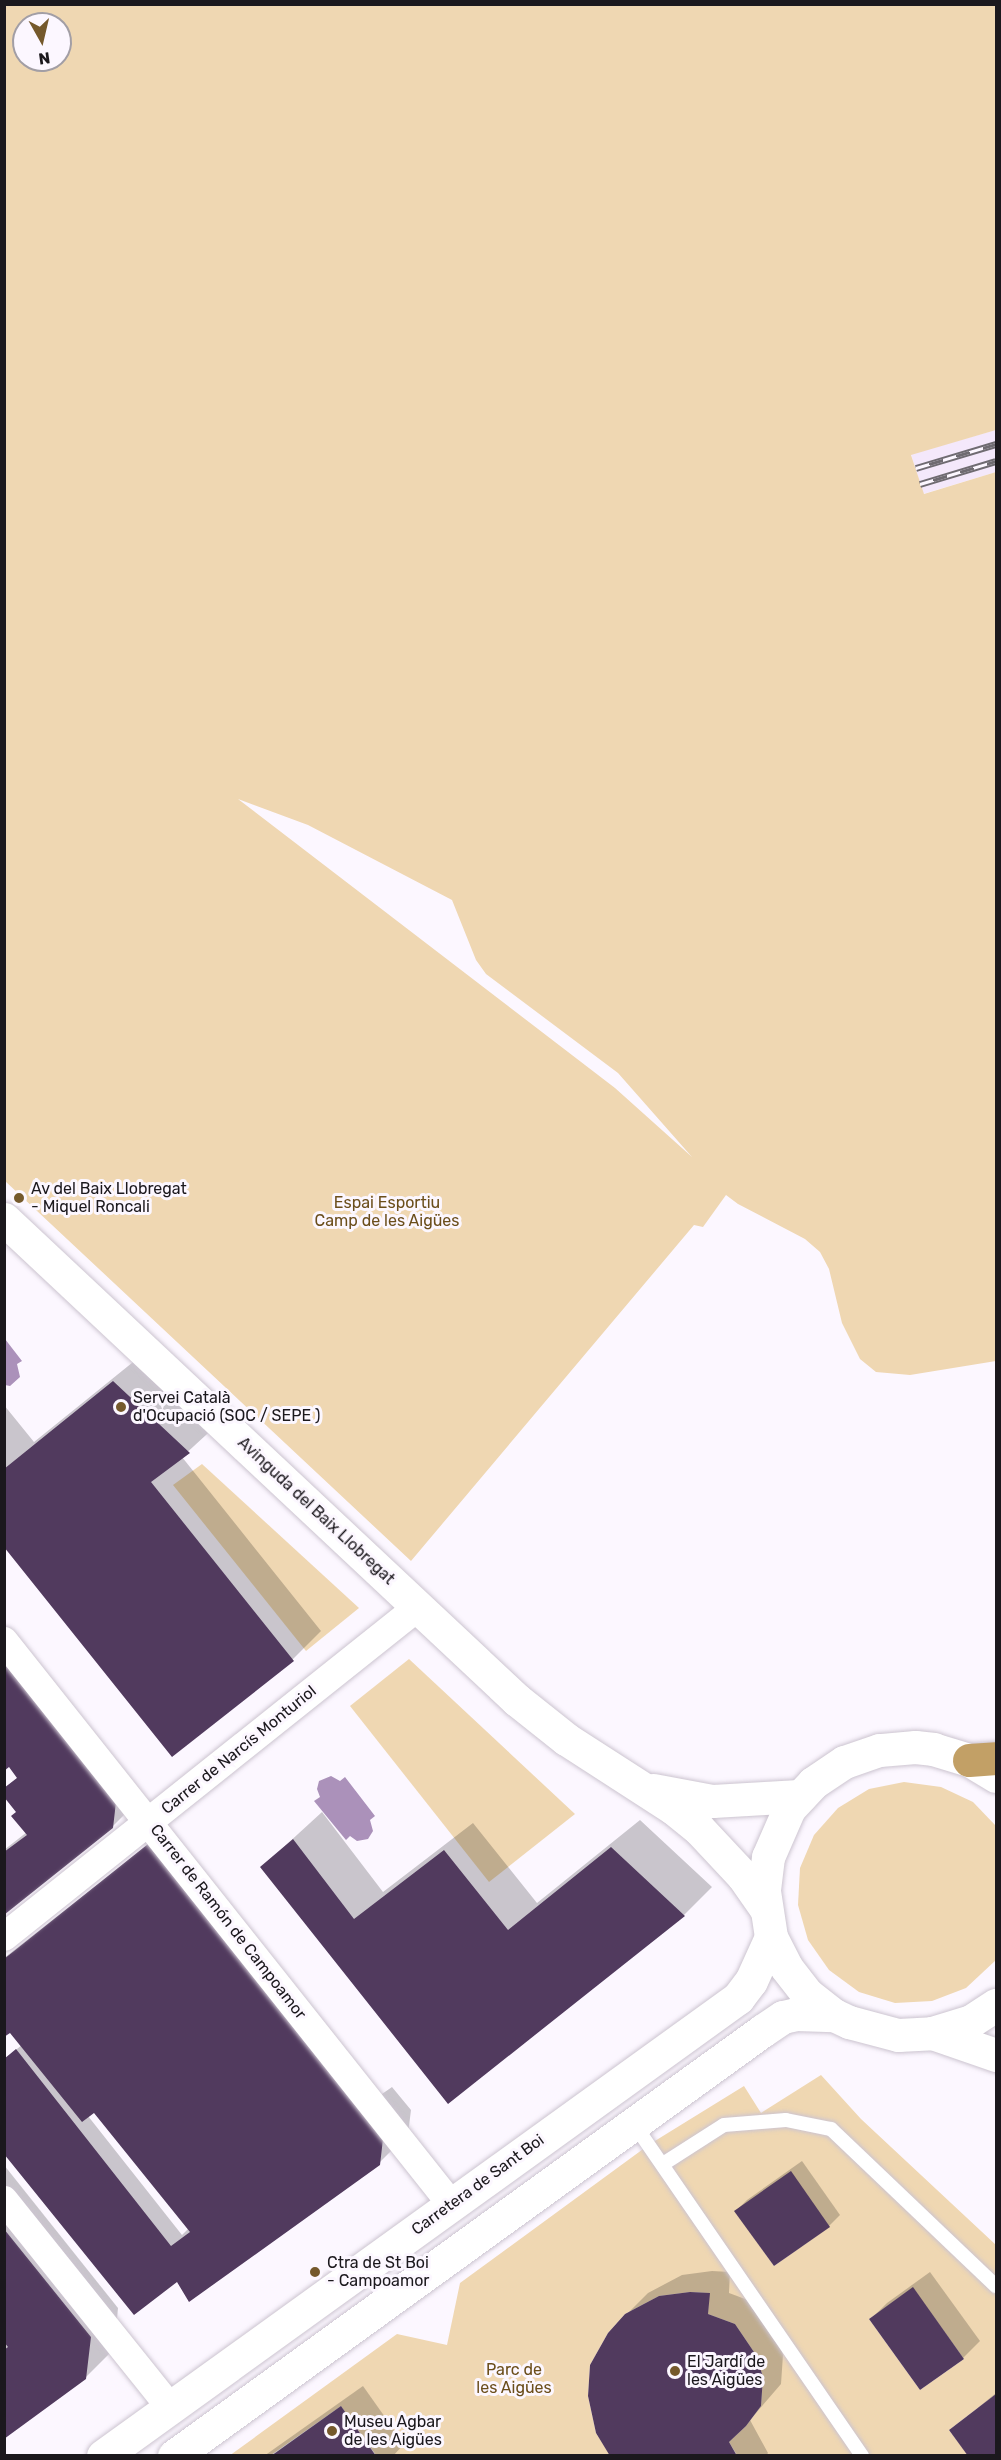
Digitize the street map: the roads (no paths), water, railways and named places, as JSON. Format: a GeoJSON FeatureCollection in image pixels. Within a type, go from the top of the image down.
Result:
{"type":"FeatureCollection","features":[{"type":"Feature","properties":{"kind":"main road","name":"Avinguda del Baix Llobregat"},"geometry":{"type":"LineString","coordinates":[[4,1219],[541,1720],[699,1829],[743,1876],[796,1981],[834,2015]]}},
{"type":"Feature","properties":{"kind":"main road"},"geometry":{"type":"LineString","coordinates":[[768,1922],[764,1891],[768,1857],[780,1824],[800,1796],[836,1767],[861,1755],[879,1750],[915,1747],[982,1759],[996,1776]]}},
{"type":"Feature","properties":{"kind":"main road","name":"Avinguda del Baix Llobregat"},"geometry":{"type":"LineString","coordinates":[[641,1787],[712,1801],[800,1796]]}},
{"type":"Feature","properties":{"kind":"main road","name":"Carretera de Sant Boi"},"geometry":{"type":"LineString","coordinates":[[103,2456],[738,1998],[751,1981],[768,1922]]}},
{"type":"Feature","properties":{"kind":"main road"},"geometry":{"type":"LineString","coordinates":[[932,2033],[971,2021],[996,2005]]}},
{"type":"Feature","properties":{"kind":"main road"},"geometry":{"type":"LineString","coordinates":[[174,2456],[783,2018],[796,2014],[834,2015],[881,2032],[932,2033],[996,2055]]}},
{"type":"Feature","properties":{"kind":"street","name":"Carrer de Narcís Monturiol"},"geometry":{"type":"LineString","coordinates":[[4,1937],[418,1607]]}},
{"type":"Feature","properties":{"kind":"street","name":"Carrer de Ramón de Campoamor"},"geometry":{"type":"LineString","coordinates":[[4,1641],[452,2204]]}},
{"type":"Feature","properties":{"kind":"street"},"geometry":{"type":"LineString","coordinates":[[4,2200],[170,2407]]}},
{"type":"Feature","properties":{"kind":"lane"},"geometry":{"type":"LineString","coordinates":[[663,2164],[724,2125],[786,2120],[831,2129],[996,2286]]}},
{"type":"Feature","properties":{"kind":"lane"},"geometry":{"type":"LineString","coordinates":[[634,2123],[862,2456]]}},
{"type":"Feature","properties":{"kind":"railway"},"geometry":{"type":"LineString","coordinates":[[916,468],[996,444]]}},
{"type":"Feature","properties":{"kind":"railway"},"geometry":{"type":"LineString","coordinates":[[920,484],[996,461]]}},
{"type":"Feature","properties":{"kind":"place","name":"Av del Baix Llobregat - Miquel Roncali"},"geometry":{"type":"Point","coordinates":[19,1198]}},
{"type":"Feature","properties":{"kind":"place","name":"Servei Català d'Ocupació (SOC / SEPE )"},"geometry":{"type":"Point","coordinates":[121,1407]}},
{"type":"Feature","properties":{"kind":"place","name":"Ctra de St Boi - Campoamor"},"geometry":{"type":"Point","coordinates":[315,2272]}},
{"type":"Feature","properties":{"kind":"place","name":"El Jardí de les Aigües"},"geometry":{"type":"Point","coordinates":[675,2371]}},
{"type":"Feature","properties":{"kind":"place","name":"Museu Agbar de les Aigües"},"geometry":{"type":"Point","coordinates":[332,2431]}},
{"type":"Feature","properties":{"kind":"park label","name":"Espai Esportiu Camp de les Aigües"},"geometry":{"type":"Point","coordinates":[387,1212]}},
{"type":"Feature","properties":{"kind":"park label","name":"Parc de les Aigües"},"geometry":{"type":"Point","coordinates":[514,2379]}}]}
